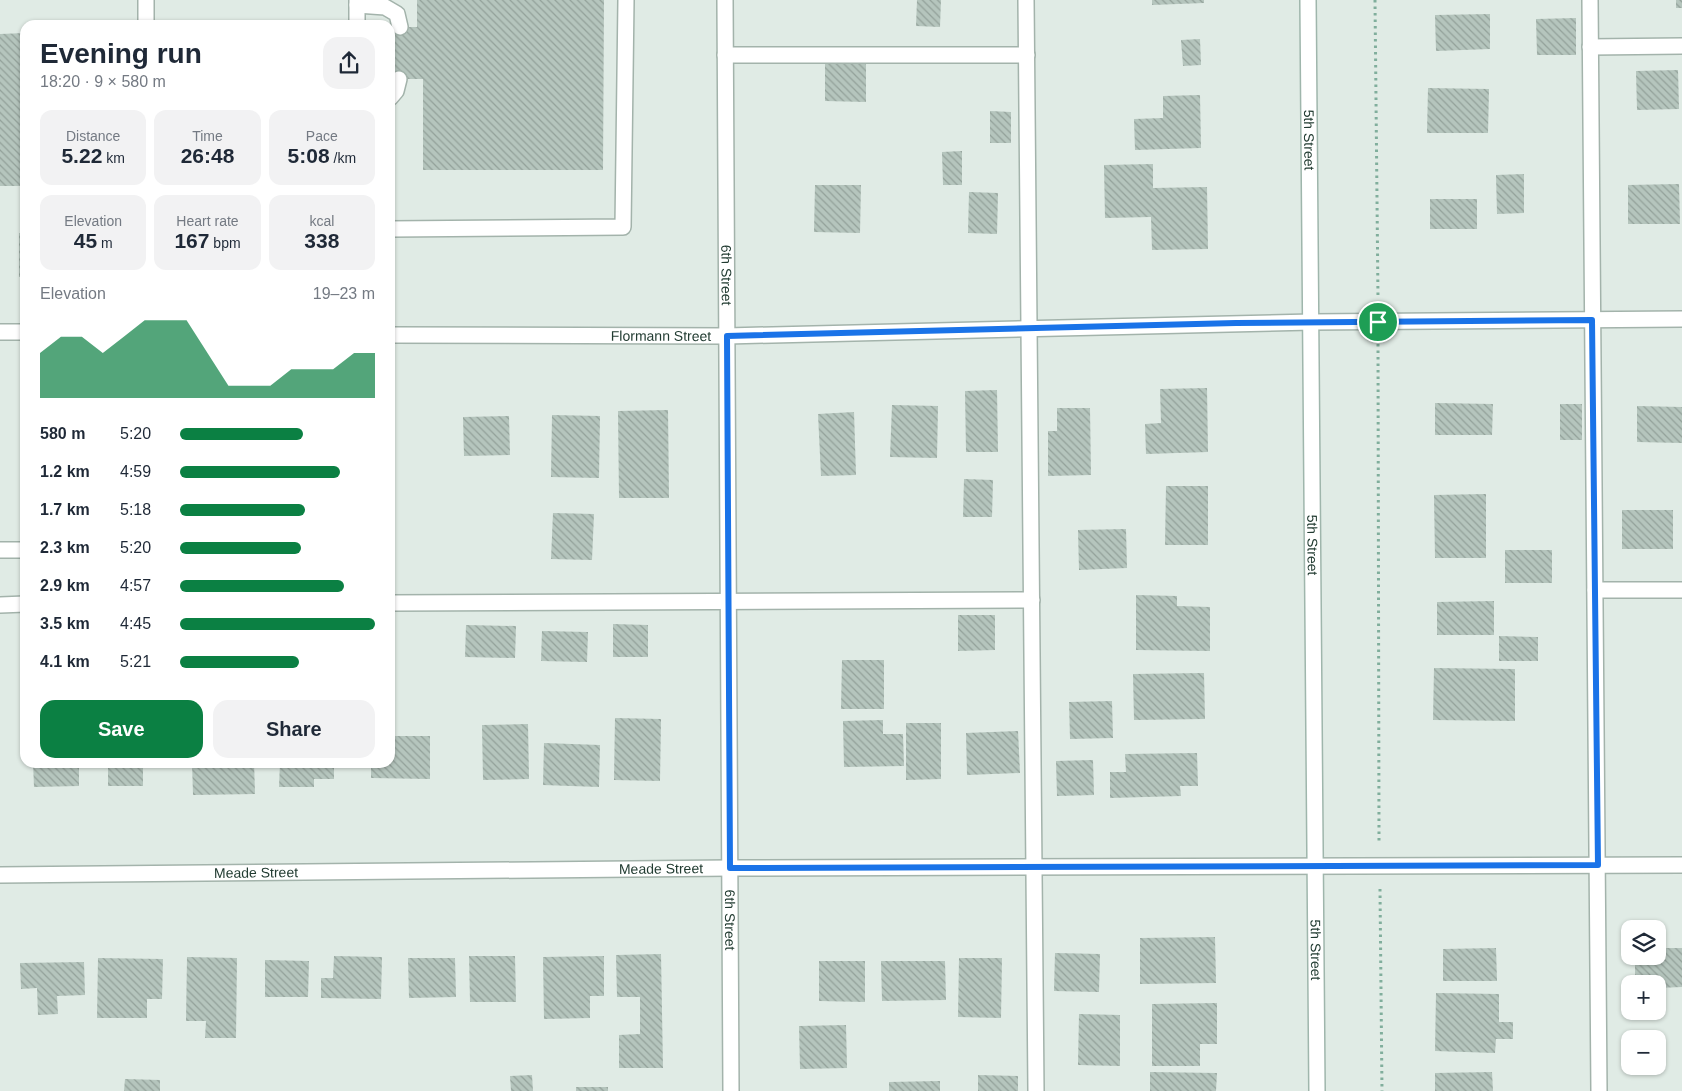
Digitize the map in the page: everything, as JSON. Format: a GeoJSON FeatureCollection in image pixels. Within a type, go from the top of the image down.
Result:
{"type":"FeatureCollection","features":[{"type":"Feature","properties":{"kind":"street"},"geometry":{"type":"LineString","coordinates":[[146,0],[146,20]]}},
{"type":"Feature","properties":{"kind":"street"},"geometry":{"type":"LineString","coordinates":[[395,229],[623,227],[626,0]]}},
{"type":"Feature","properties":{"kind":"street","name":"6th Street"},"geometry":{"type":"LineString","coordinates":[[725,0],[731,1091]]}},
{"type":"Feature","properties":{"kind":"street"},"geometry":{"type":"LineString","coordinates":[[1026,0],[1036,1091]]}},
{"type":"Feature","properties":{"kind":"street","name":"5th Street"},"geometry":{"type":"LineString","coordinates":[[1308,0],[1317,1091]]}},
{"type":"Feature","properties":{"kind":"street"},"geometry":{"type":"LineString","coordinates":[[1590,0],[1599,1091]]}},
{"type":"Feature","properties":{"kind":"street"},"geometry":{"type":"LineString","coordinates":[[357,20],[357,2],[385,7],[396,14],[400,27]]}},
{"type":"Feature","properties":{"kind":"street"},"geometry":{"type":"LineString","coordinates":[[1590,47],[1682,46]]}},
{"type":"Feature","properties":{"kind":"street"},"geometry":{"type":"LineString","coordinates":[[725,55],[1027,55]]}},
{"type":"Feature","properties":{"kind":"street"},"geometry":{"type":"LineString","coordinates":[[395,92],[399,79]]}},
{"type":"Feature","properties":{"kind":"street","name":"Flormann Street"},"geometry":{"type":"LineString","coordinates":[[395,335],[727,336],[1312,322],[1682,320]]}},
{"type":"Feature","properties":{"kind":"street"},"geometry":{"type":"LineString","coordinates":[[0,332],[20,332]]}},
{"type":"Feature","properties":{"kind":"street"},"geometry":{"type":"LineString","coordinates":[[0,550],[20,550]]}},
{"type":"Feature","properties":{"kind":"street"},"geometry":{"type":"LineString","coordinates":[[1595,590],[1682,590]]}},
{"type":"Feature","properties":{"kind":"street"},"geometry":{"type":"LineString","coordinates":[[395,604],[1032,600]]}},
{"type":"Feature","properties":{"kind":"street"},"geometry":{"type":"LineString","coordinates":[[0,604],[20,604]]}},
{"type":"Feature","properties":{"kind":"street","name":"Meade Street"},"geometry":{"type":"LineString","coordinates":[[0,875],[730,868],[1682,865]]}},
{"type":"Feature","properties":{"kind":"path"},"geometry":{"type":"LineString","coordinates":[[1375,0],[1382,1091]]}},
{"type":"Feature","properties":{"kind":"building"},"geometry":{"type":"Polygon","coordinates":[[[417,0],[604,0],[603,170],[423,170],[423,79],[395,79],[395,27],[417,27],[417,0]]]}},
{"type":"Feature","properties":{"kind":"building"},"geometry":{"type":"Polygon","coordinates":[[[917,0],[941,0],[940,27],[916,26],[917,0]]]}},
{"type":"Feature","properties":{"kind":"building"},"geometry":{"type":"Polygon","coordinates":[[[1152,0],[1204,0],[1204,3],[1152,5],[1152,0]]]}},
{"type":"Feature","properties":{"kind":"building"},"geometry":{"type":"Polygon","coordinates":[[[1676,0],[1682,0],[1682,8],[1676,8],[1676,0]]]}},
{"type":"Feature","properties":{"kind":"building"},"geometry":{"type":"Polygon","coordinates":[[[1490,14],[1490,49],[1436,51],[1435,15],[1490,14]]]}},
{"type":"Feature","properties":{"kind":"building"},"geometry":{"type":"Polygon","coordinates":[[[1576,18],[1576,55],[1537,55],[1536,19],[1576,18]]]}},
{"type":"Feature","properties":{"kind":"building"},"geometry":{"type":"Polygon","coordinates":[[[20,33],[20,186],[0,186],[0,34],[20,33]]]}},
{"type":"Feature","properties":{"kind":"building"},"geometry":{"type":"Polygon","coordinates":[[[1200,39],[1201,65],[1183,66],[1181,40],[1200,39]]]}},
{"type":"Feature","properties":{"kind":"building"},"geometry":{"type":"Polygon","coordinates":[[[825,63],[866,63],[866,102],[825,101],[825,63]]]}},
{"type":"Feature","properties":{"kind":"building"},"geometry":{"type":"Polygon","coordinates":[[[1678,70],[1679,109],[1637,110],[1636,71],[1678,70]]]}},
{"type":"Feature","properties":{"kind":"building"},"geometry":{"type":"Polygon","coordinates":[[[1428,88],[1489,89],[1488,133],[1427,133],[1428,88]]]}},
{"type":"Feature","properties":{"kind":"building"},"geometry":{"type":"Polygon","coordinates":[[[1200,95],[1201,148],[1135,150],[1134,119],[1163,118],[1163,96],[1200,95]]]}},
{"type":"Feature","properties":{"kind":"building"},"geometry":{"type":"Polygon","coordinates":[[[990,111],[1011,112],[1011,143],[990,143],[990,111]]]}},
{"type":"Feature","properties":{"kind":"building"},"geometry":{"type":"Polygon","coordinates":[[[962,151],[962,185],[943,185],[942,152],[962,151]]]}},
{"type":"Feature","properties":{"kind":"building"},"geometry":{"type":"Polygon","coordinates":[[[1153,164],[1153,188],[1207,187],[1208,249],[1152,250],[1151,217],[1105,218],[1104,165],[1153,164]]]}},
{"type":"Feature","properties":{"kind":"building"},"geometry":{"type":"Polygon","coordinates":[[[1524,174],[1524,213],[1497,214],[1496,175],[1524,174]]]}},
{"type":"Feature","properties":{"kind":"building"},"geometry":{"type":"Polygon","coordinates":[[[1679,184],[1680,224],[1628,224],[1628,185],[1679,184]]]}},
{"type":"Feature","properties":{"kind":"building"},"geometry":{"type":"Polygon","coordinates":[[[815,185],[861,185],[860,233],[814,232],[815,185]]]}},
{"type":"Feature","properties":{"kind":"building"},"geometry":{"type":"Polygon","coordinates":[[[969,192],[998,193],[997,234],[968,233],[969,192]]]}},
{"type":"Feature","properties":{"kind":"building"},"geometry":{"type":"Polygon","coordinates":[[[1430,199],[1477,199],[1477,229],[1430,229],[1430,199]]]}},
{"type":"Feature","properties":{"kind":"building"},"geometry":{"type":"Polygon","coordinates":[[[19,233],[20,233],[20,277],[19,233]]]}},
{"type":"Feature","properties":{"kind":"building"},"geometry":{"type":"Polygon","coordinates":[[[1207,388],[1208,452],[1146,454],[1145,424],[1161,423],[1160,389],[1207,388]]]}},
{"type":"Feature","properties":{"kind":"building"},"geometry":{"type":"Polygon","coordinates":[[[997,390],[998,452],[966,452],[965,391],[997,390]]]}},
{"type":"Feature","properties":{"kind":"building"},"geometry":{"type":"Polygon","coordinates":[[[1435,403],[1493,404],[1492,435],[1435,435],[1435,403]]]}},
{"type":"Feature","properties":{"kind":"building"},"geometry":{"type":"Polygon","coordinates":[[[1560,404],[1582,404],[1582,440],[1560,440],[1560,404]]]}},
{"type":"Feature","properties":{"kind":"building"},"geometry":{"type":"Polygon","coordinates":[[[892,405],[938,406],[937,458],[890,457],[892,405]]]}},
{"type":"Feature","properties":{"kind":"building"},"geometry":{"type":"Polygon","coordinates":[[[1637,406],[1682,407],[1682,443],[1637,442],[1637,406]]]}},
{"type":"Feature","properties":{"kind":"building"},"geometry":{"type":"Polygon","coordinates":[[[1057,408],[1090,408],[1091,475],[1048,476],[1048,431],[1057,431],[1057,408]]]}},
{"type":"Feature","properties":{"kind":"building"},"geometry":{"type":"Polygon","coordinates":[[[668,410],[669,498],[619,498],[618,411],[668,410]]]}},
{"type":"Feature","properties":{"kind":"building"},"geometry":{"type":"Polygon","coordinates":[[[854,412],[856,475],[821,476],[818,414],[854,412]]]}},
{"type":"Feature","properties":{"kind":"building"},"geometry":{"type":"Polygon","coordinates":[[[552,415],[600,416],[599,478],[551,477],[552,415]]]}},
{"type":"Feature","properties":{"kind":"building"},"geometry":{"type":"Polygon","coordinates":[[[509,416],[510,455],[464,456],[463,417],[509,416]]]}},
{"type":"Feature","properties":{"kind":"building"},"geometry":{"type":"Polygon","coordinates":[[[964,479],[993,480],[992,517],[963,517],[964,479]]]}},
{"type":"Feature","properties":{"kind":"building"},"geometry":{"type":"Polygon","coordinates":[[[1166,486],[1208,486],[1208,545],[1165,545],[1166,486]]]}},
{"type":"Feature","properties":{"kind":"building"},"geometry":{"type":"Polygon","coordinates":[[[1486,494],[1486,558],[1435,558],[1434,495],[1486,494]]]}},
{"type":"Feature","properties":{"kind":"building"},"geometry":{"type":"Polygon","coordinates":[[[1622,510],[1673,510],[1673,549],[1622,549],[1622,510]]]}},
{"type":"Feature","properties":{"kind":"building"},"geometry":{"type":"Polygon","coordinates":[[[553,513],[594,514],[592,560],[551,559],[553,513]]]}},
{"type":"Feature","properties":{"kind":"building"},"geometry":{"type":"Polygon","coordinates":[[[1126,529],[1127,568],[1079,570],[1078,530],[1126,529]]]}},
{"type":"Feature","properties":{"kind":"building"},"geometry":{"type":"Polygon","coordinates":[[[1505,550],[1552,550],[1552,583],[1505,583],[1505,550]]]}},
{"type":"Feature","properties":{"kind":"building"},"geometry":{"type":"Polygon","coordinates":[[[1136,595],[1177,596],[1177,606],[1210,607],[1210,651],[1136,650],[1136,595]]]}},
{"type":"Feature","properties":{"kind":"building"},"geometry":{"type":"Polygon","coordinates":[[[1494,601],[1494,635],[1437,635],[1437,602],[1494,601]]]}},
{"type":"Feature","properties":{"kind":"building"},"geometry":{"type":"Polygon","coordinates":[[[958,615],[995,615],[995,650],[958,651],[958,615]]]}},
{"type":"Feature","properties":{"kind":"building"},"geometry":{"type":"Polygon","coordinates":[[[613,624],[648,625],[648,657],[613,657],[613,624]]]}},
{"type":"Feature","properties":{"kind":"building"},"geometry":{"type":"Polygon","coordinates":[[[466,625],[516,626],[515,658],[465,657],[466,625]]]}},
{"type":"Feature","properties":{"kind":"building"},"geometry":{"type":"Polygon","coordinates":[[[542,631],[588,632],[587,662],[541,661],[542,631]]]}},
{"type":"Feature","properties":{"kind":"building"},"geometry":{"type":"Polygon","coordinates":[[[1499,636],[1538,637],[1538,661],[1499,661],[1499,636]]]}},
{"type":"Feature","properties":{"kind":"building"},"geometry":{"type":"Polygon","coordinates":[[[842,660],[884,660],[884,709],[841,709],[842,660]]]}},
{"type":"Feature","properties":{"kind":"building"},"geometry":{"type":"Polygon","coordinates":[[[1434,668],[1515,669],[1515,721],[1433,720],[1434,668]]]}},
{"type":"Feature","properties":{"kind":"building"},"geometry":{"type":"Polygon","coordinates":[[[1204,673],[1205,719],[1134,720],[1133,674],[1204,673]]]}},
{"type":"Feature","properties":{"kind":"building"},"geometry":{"type":"Polygon","coordinates":[[[1112,701],[1113,738],[1070,739],[1069,702],[1112,701]]]}},
{"type":"Feature","properties":{"kind":"building"},"geometry":{"type":"Polygon","coordinates":[[[615,718],[661,719],[660,781],[614,780],[615,718]]]}},
{"type":"Feature","properties":{"kind":"building"},"geometry":{"type":"Polygon","coordinates":[[[883,720],[883,734],[903,734],[904,766],[844,767],[843,721],[883,720]]]}},
{"type":"Feature","properties":{"kind":"building"},"geometry":{"type":"Polygon","coordinates":[[[906,723],[941,723],[941,779],[906,780],[906,723]]]}},
{"type":"Feature","properties":{"kind":"building"},"geometry":{"type":"Polygon","coordinates":[[[528,724],[529,779],[483,780],[482,725],[528,724]]]}},
{"type":"Feature","properties":{"kind":"building"},"geometry":{"type":"Polygon","coordinates":[[[1018,731],[1020,773],[967,775],[966,733],[1018,731]]]}},
{"type":"Feature","properties":{"kind":"building"},"geometry":{"type":"Polygon","coordinates":[[[395,736],[430,736],[430,779],[371,778],[371,768],[395,768],[395,736]]]}},
{"type":"Feature","properties":{"kind":"building"},"geometry":{"type":"Polygon","coordinates":[[[544,743],[600,745],[599,787],[543,785],[544,743]]]}},
{"type":"Feature","properties":{"kind":"building"},"geometry":{"type":"Polygon","coordinates":[[[1197,753],[1198,786],[1180,786],[1181,796],[1110,798],[1110,772],[1126,772],[1125,754],[1197,753]]]}},
{"type":"Feature","properties":{"kind":"building"},"geometry":{"type":"Polygon","coordinates":[[[1093,760],[1094,795],[1057,796],[1056,761],[1093,760]]]}},
{"type":"Feature","properties":{"kind":"building"},"geometry":{"type":"Polygon","coordinates":[[[33,768],[79,768],[79,786],[34,787],[33,768]]]}},
{"type":"Feature","properties":{"kind":"building"},"geometry":{"type":"Polygon","coordinates":[[[108,768],[143,768],[143,786],[108,786],[108,768]]]}},
{"type":"Feature","properties":{"kind":"building"},"geometry":{"type":"Polygon","coordinates":[[[192,768],[254,768],[255,794],[193,795],[192,768]]]}},
{"type":"Feature","properties":{"kind":"building"},"geometry":{"type":"Polygon","coordinates":[[[280,768],[334,768],[334,779],[314,779],[314,787],[279,787],[280,768]]]}},
{"type":"Feature","properties":{"kind":"building"},"geometry":{"type":"Polygon","coordinates":[[[1215,937],[1216,983],[1140,984],[1140,938],[1215,937]]]}},
{"type":"Feature","properties":{"kind":"building"},"geometry":{"type":"Polygon","coordinates":[[[1496,948],[1497,981],[1443,981],[1443,949],[1496,948]]]}},
{"type":"Feature","properties":{"kind":"building"},"geometry":{"type":"Polygon","coordinates":[[[1666,948],[1682,948],[1682,987],[1666,988],[1666,975],[1635,975],[1635,965],[1666,965],[1666,948]]]}},
{"type":"Feature","properties":{"kind":"building"},"geometry":{"type":"Polygon","coordinates":[[[1055,953],[1100,954],[1099,992],[1054,991],[1055,953]]]}},
{"type":"Feature","properties":{"kind":"building"},"geometry":{"type":"Polygon","coordinates":[[[661,954],[663,1068],[619,1068],[619,1035],[640,1034],[640,997],[617,997],[616,955],[661,954]]]}},
{"type":"Feature","properties":{"kind":"building"},"geometry":{"type":"Polygon","coordinates":[[[334,956],[382,957],[381,999],[321,998],[321,978],[333,978],[334,956]]]}},
{"type":"Feature","properties":{"kind":"building"},"geometry":{"type":"Polygon","coordinates":[[[469,956],[515,956],[516,1002],[470,1002],[469,956]]]}},
{"type":"Feature","properties":{"kind":"building"},"geometry":{"type":"Polygon","coordinates":[[[604,956],[604,996],[590,996],[590,1018],[544,1019],[543,957],[604,956]]]}},
{"type":"Feature","properties":{"kind":"building"},"geometry":{"type":"Polygon","coordinates":[[[187,957],[237,958],[236,1038],[205,1038],[206,1021],[186,1021],[187,957]]]}},
{"type":"Feature","properties":{"kind":"building"},"geometry":{"type":"Polygon","coordinates":[[[98,958],[163,959],[162,999],[147,999],[147,1018],[97,1018],[98,958]]]}},
{"type":"Feature","properties":{"kind":"building"},"geometry":{"type":"Polygon","coordinates":[[[408,958],[455,958],[456,997],[409,998],[408,958]]]}},
{"type":"Feature","properties":{"kind":"building"},"geometry":{"type":"Polygon","coordinates":[[[959,958],[1002,958],[1001,1018],[958,1017],[959,958]]]}},
{"type":"Feature","properties":{"kind":"building"},"geometry":{"type":"Polygon","coordinates":[[[265,960],[309,961],[308,997],[265,997],[265,960]]]}},
{"type":"Feature","properties":{"kind":"building"},"geometry":{"type":"Polygon","coordinates":[[[819,961],[865,961],[865,1002],[819,1001],[819,961]]]}},
{"type":"Feature","properties":{"kind":"building"},"geometry":{"type":"Polygon","coordinates":[[[881,961],[945,961],[946,1000],[882,1001],[881,961]]]}},
{"type":"Feature","properties":{"kind":"building"},"geometry":{"type":"Polygon","coordinates":[[[84,962],[85,995],[57,996],[58,1014],[38,1015],[37,988],[21,989],[20,963],[84,962]]]}},
{"type":"Feature","properties":{"kind":"building"},"geometry":{"type":"Polygon","coordinates":[[[1436,993],[1499,994],[1499,1022],[1513,1022],[1513,1039],[1496,1039],[1495,1053],[1435,1051],[1436,993]]]}},
{"type":"Feature","properties":{"kind":"building"},"geometry":{"type":"Polygon","coordinates":[[[1217,1003],[1217,1044],[1200,1044],[1200,1066],[1152,1066],[1152,1004],[1217,1003]]]}},
{"type":"Feature","properties":{"kind":"building"},"geometry":{"type":"Polygon","coordinates":[[[1079,1014],[1120,1015],[1120,1066],[1078,1065],[1079,1014]]]}},
{"type":"Feature","properties":{"kind":"building"},"geometry":{"type":"Polygon","coordinates":[[[846,1025],[847,1068],[800,1069],[799,1026],[846,1025]]]}},
{"type":"Feature","properties":{"kind":"building"},"geometry":{"type":"Polygon","coordinates":[[[1150,1072],[1217,1073],[1216,1091],[1150,1091],[1150,1072]]]}},
{"type":"Feature","properties":{"kind":"building"},"geometry":{"type":"Polygon","coordinates":[[[1492,1072],[1493,1091],[1435,1091],[1435,1073],[1492,1072]]]}},
{"type":"Feature","properties":{"kind":"building"},"geometry":{"type":"Polygon","coordinates":[[[532,1075],[533,1091],[511,1091],[510,1076],[532,1075]]]}},
{"type":"Feature","properties":{"kind":"building"},"geometry":{"type":"Polygon","coordinates":[[[978,1075],[1018,1076],[1018,1091],[978,1091],[978,1075]]]}},
{"type":"Feature","properties":{"kind":"building"},"geometry":{"type":"Polygon","coordinates":[[[125,1079],[160,1080],[160,1091],[124,1091],[125,1079]]]}},
{"type":"Feature","properties":{"kind":"building"},"geometry":{"type":"Polygon","coordinates":[[[940,1081],[940,1091],[889,1091],[889,1082],[940,1081]]]}},
{"type":"Feature","properties":{"kind":"building"},"geometry":{"type":"Polygon","coordinates":[[[576,1087],[608,1087],[608,1091],[576,1091],[576,1087]]]}},
{"type":"Feature","properties":{"kind":"route"},"geometry":{"type":"LineString","coordinates":[[1592,320],[1598,865],[730,868],[727,336],[1236,323],[1378,322],[1592,320]]}}]}
